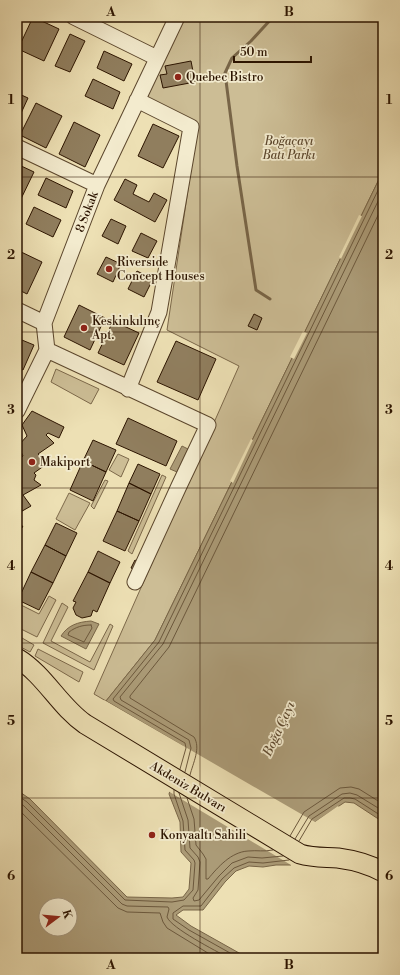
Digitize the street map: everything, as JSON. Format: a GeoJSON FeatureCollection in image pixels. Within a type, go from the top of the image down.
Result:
{"type":"FeatureCollection","features":[{"type":"Feature","properties":{"kind":"main road","name":"Akdeniz Bulvarı"},"geometry":{"type":"LineString","coordinates":[[17,658],[35,671],[74,716],[85,724],[300,854],[310,857],[344,859],[366,864],[383,872]]}},
{"type":"Feature","properties":{"kind":"street"},"geometry":{"type":"LineString","coordinates":[[74,17],[157,58]]}},
{"type":"Feature","properties":{"kind":"street","name":"8 Sokak"},"geometry":{"type":"LineString","coordinates":[[47,350],[44,323],[97,185],[177,17]]}},
{"type":"Feature","properties":{"kind":"street"},"geometry":{"type":"LineString","coordinates":[[128,389],[159,312],[190,127],[137,100]]}},
{"type":"Feature","properties":{"kind":"street"},"geometry":{"type":"LineString","coordinates":[[17,147],[97,185]]}},
{"type":"Feature","properties":{"kind":"street"},"geometry":{"type":"LineString","coordinates":[[17,310],[44,323]]}},
{"type":"Feature","properties":{"kind":"street"},"geometry":{"type":"LineString","coordinates":[[17,411],[47,350],[208,425],[135,582]]}},
{"type":"Feature","properties":{"kind":"green space","name":"Boğaçayı Batı Parkı"},"geometry":{"type":"Polygon","coordinates":[[[181,17],[383,17],[383,171],[155,640],[106,701],[94,694],[239,366],[167,330],[198,123],[145,98],[181,17]]]}},
{"type":"Feature","properties":{"kind":"green space"},"geometry":{"type":"Polygon","coordinates":[[[56,369],[99,389],[91,404],[51,382],[56,369]]]}},
{"type":"Feature","properties":{"kind":"green space"},"geometry":{"type":"Polygon","coordinates":[[[118,454],[129,459],[121,477],[109,470],[118,454]]]}},
{"type":"Feature","properties":{"kind":"green space"},"geometry":{"type":"Polygon","coordinates":[[[162,475],[166,477],[132,554],[128,551],[162,475]]]}},
{"type":"Feature","properties":{"kind":"green space"},"geometry":{"type":"Polygon","coordinates":[[[105,480],[108,481],[94,509],[91,506],[105,480]]]}},
{"type":"Feature","properties":{"kind":"green space"},"geometry":{"type":"Polygon","coordinates":[[[69,493],[90,503],[75,530],[56,519],[69,493]]]}},
{"type":"Feature","properties":{"kind":"green space"},"geometry":{"type":"Polygon","coordinates":[[[49,596],[56,600],[37,637],[17,627],[17,603],[39,614],[49,596]]]}},
{"type":"Feature","properties":{"kind":"green space"},"geometry":{"type":"Polygon","coordinates":[[[62,603],[68,607],[51,641],[90,662],[110,624],[113,626],[94,670],[43,643],[62,603]]]}},
{"type":"Feature","properties":{"kind":"green space"},"geometry":{"type":"Polygon","coordinates":[[[17,635],[34,645],[30,652],[17,645],[17,635]]]}},
{"type":"Feature","properties":{"kind":"green space"},"geometry":{"type":"Polygon","coordinates":[[[38,649],[83,672],[79,682],[35,656],[38,649]]]}},
{"type":"Feature","properties":{"kind":"water","name":"Boğa Çayı"},"geometry":{"type":"Polygon","coordinates":[[[383,171],[383,822],[354,803],[345,802],[315,822],[291,865],[263,867],[249,866],[236,871],[225,882],[203,910],[183,910],[176,915],[191,926],[248,958],[17,958],[17,790],[30,799],[127,897],[183,897],[189,889],[191,863],[181,852],[180,822],[169,794],[183,746],[106,701],[155,640],[383,171]]]}},
{"type":"Feature","properties":{"kind":"water"},"geometry":{"type":"Polygon","coordinates":[[[182,446],[188,449],[177,472],[170,469],[182,446]]]}},
{"type":"Feature","properties":{"kind":"water"},"geometry":{"type":"Polygon","coordinates":[[[91,621],[99,624],[86,649],[61,636],[67,629],[74,625],[91,621]]]}},
{"type":"Feature","properties":{"kind":"pier"},"geometry":{"type":"Polygon","coordinates":[[[359,215],[362,216],[341,259],[339,257],[359,215]]]}},
{"type":"Feature","properties":{"kind":"pier"},"geometry":{"type":"Polygon","coordinates":[[[303,331],[307,333],[294,359],[290,357],[303,331]]]}},
{"type":"Feature","properties":{"kind":"pier"},"geometry":{"type":"Polygon","coordinates":[[[251,439],[253,440],[233,483],[230,481],[251,439]]]}},
{"type":"Feature","properties":{"kind":"pier"},"geometry":{"type":"Polygon","coordinates":[[[104,700],[315,822],[338,806],[340,808],[316,824],[291,867],[291,865],[168,791],[180,747],[105,703],[104,700]]]}},
{"type":"Feature","properties":{"kind":"building"},"geometry":{"type":"Polygon","coordinates":[[[17,17],[21,17],[17,26],[17,17]]]}},
{"type":"Feature","properties":{"kind":"building"},"geometry":{"type":"Polygon","coordinates":[[[33,17],[59,29],[44,61],[18,49],[33,17]]]}},
{"type":"Feature","properties":{"kind":"building"},"geometry":{"type":"Polygon","coordinates":[[[70,34],[85,41],[70,72],[55,66],[70,34]]]}},
{"type":"Feature","properties":{"kind":"building"},"geometry":{"type":"Polygon","coordinates":[[[104,51],[132,64],[124,81],[97,68],[104,51]]]}},
{"type":"Feature","properties":{"kind":"building"},"geometry":{"type":"Polygon","coordinates":[[[191,61],[195,82],[163,88],[160,75],[167,74],[165,66],[191,61]]]}},
{"type":"Feature","properties":{"kind":"building"},"geometry":{"type":"Polygon","coordinates":[[[93,79],[120,92],[113,109],[85,96],[93,79]]]}},
{"type":"Feature","properties":{"kind":"building"},"geometry":{"type":"Polygon","coordinates":[[[17,93],[28,98],[17,122],[17,93]]]}},
{"type":"Feature","properties":{"kind":"building"},"geometry":{"type":"Polygon","coordinates":[[[36,103],[62,116],[46,148],[20,135],[36,103]]]}},
{"type":"Feature","properties":{"kind":"building"},"geometry":{"type":"Polygon","coordinates":[[[74,122],[100,135],[85,167],[59,154],[74,122]]]}},
{"type":"Feature","properties":{"kind":"building"},"geometry":{"type":"Polygon","coordinates":[[[153,124],[179,136],[163,168],[138,156],[153,124]]]}},
{"type":"Feature","properties":{"kind":"building"},"geometry":{"type":"Polygon","coordinates":[[[17,164],[34,172],[18,205],[17,204],[17,164]]]}},
{"type":"Feature","properties":{"kind":"building"},"geometry":{"type":"Polygon","coordinates":[[[46,178],[73,191],[66,208],[38,195],[46,178]]]}},
{"type":"Feature","properties":{"kind":"building"},"geometry":{"type":"Polygon","coordinates":[[[125,179],[137,185],[133,194],[149,202],[154,193],[167,200],[155,222],[114,200],[125,179]]]}},
{"type":"Feature","properties":{"kind":"building"},"geometry":{"type":"Polygon","coordinates":[[[34,207],[61,220],[53,237],[26,224],[34,207]]]}},
{"type":"Feature","properties":{"kind":"building"},"geometry":{"type":"Polygon","coordinates":[[[111,219],[126,226],[118,244],[102,236],[111,219]]]}},
{"type":"Feature","properties":{"kind":"building"},"geometry":{"type":"Polygon","coordinates":[[[141,233],[157,241],[148,258],[132,251],[141,233]]]}},
{"type":"Feature","properties":{"kind":"building"},"geometry":{"type":"Polygon","coordinates":[[[17,250],[42,262],[27,294],[17,289],[17,250]]]}},
{"type":"Feature","properties":{"kind":"building","name":"Riverside Concept Houses"},"geometry":{"type":"Polygon","coordinates":[[[106,257],[121,264],[113,282],[97,274],[106,257]]]}},
{"type":"Feature","properties":{"kind":"building"},"geometry":{"type":"Polygon","coordinates":[[[137,271],[153,279],[144,297],[128,289],[137,271]]]}},
{"type":"Feature","properties":{"kind":"building","name":"Keskinkılınç Apt."},"geometry":{"type":"Polygon","coordinates":[[[79,305],[105,318],[90,350],[64,337],[79,305]]]}},
{"type":"Feature","properties":{"kind":"building"},"geometry":{"type":"Polygon","coordinates":[[[254,314],[262,318],[257,330],[248,326],[254,314]]]}},
{"type":"Feature","properties":{"kind":"building"},"geometry":{"type":"Polygon","coordinates":[[[113,321],[139,333],[124,365],[98,353],[113,321]]]}},
{"type":"Feature","properties":{"kind":"building"},"geometry":{"type":"Polygon","coordinates":[[[17,338],[34,345],[23,370],[17,367],[17,338]]]}},
{"type":"Feature","properties":{"kind":"building"},"geometry":{"type":"Polygon","coordinates":[[[176,341],[216,359],[198,400],[157,382],[176,341]]]}},
{"type":"Feature","properties":{"kind":"building","name":"Makiport"},"geometry":{"type":"Polygon","coordinates":[[[32,411],[64,427],[59,438],[48,433],[46,435],[54,443],[38,454],[48,463],[34,473],[36,475],[34,480],[41,485],[23,495],[31,506],[17,514],[17,461],[23,456],[18,446],[27,436],[22,425],[32,411]]]}},
{"type":"Feature","properties":{"kind":"building"},"geometry":{"type":"Polygon","coordinates":[[[128,418],[177,441],[166,466],[116,444],[128,418]]]}},
{"type":"Feature","properties":{"kind":"building"},"geometry":{"type":"Polygon","coordinates":[[[93,440],[116,450],[106,472],[83,461],[93,440]]]}},
{"type":"Feature","properties":{"kind":"building"},"geometry":{"type":"Polygon","coordinates":[[[83,461],[106,472],[93,501],[70,490],[83,461]]]}},
{"type":"Feature","properties":{"kind":"building"},"geometry":{"type":"Polygon","coordinates":[[[138,464],[160,474],[151,494],[129,483],[138,464]]]}},
{"type":"Feature","properties":{"kind":"building"},"geometry":{"type":"Polygon","coordinates":[[[129,483],[151,494],[139,521],[117,511],[129,483]]]}},
{"type":"Feature","properties":{"kind":"building"},"geometry":{"type":"Polygon","coordinates":[[[117,511],[139,521],[125,551],[103,541],[117,511]]]}},
{"type":"Feature","properties":{"kind":"building"},"geometry":{"type":"Polygon","coordinates":[[[17,519],[23,527],[17,529],[17,519]]]}},
{"type":"Feature","properties":{"kind":"building"},"geometry":{"type":"Polygon","coordinates":[[[56,523],[77,533],[66,556],[45,545],[56,523]]]}},
{"type":"Feature","properties":{"kind":"building"},"geometry":{"type":"Polygon","coordinates":[[[45,545],[66,556],[53,583],[31,572],[45,545]]]}},
{"type":"Feature","properties":{"kind":"building"},"geometry":{"type":"Polygon","coordinates":[[[98,551],[120,562],[110,583],[88,572],[98,551]]]}},
{"type":"Feature","properties":{"kind":"building"},"geometry":{"type":"Polygon","coordinates":[[[135,560],[140,563],[137,571],[131,568],[135,560]]]}},
{"type":"Feature","properties":{"kind":"building"},"geometry":{"type":"Polygon","coordinates":[[[31,572],[53,583],[39,610],[18,600],[31,572]]]}},
{"type":"Feature","properties":{"kind":"building"},"geometry":{"type":"Polygon","coordinates":[[[88,572],[110,583],[97,612],[93,610],[91,616],[82,618],[76,615],[73,608],[76,602],[73,601],[88,572]]]}},
{"type":"Feature","properties":{"kind":"waterway"},"geometry":{"type":"LineString","coordinates":[[270,299],[256,290],[237,166],[225,73],[232,58],[251,41],[273,17]]}},
{"type":"Feature","properties":{"kind":"place","name":"Quebec Bistro"},"geometry":{"type":"Point","coordinates":[178,77]}},
{"type":"Feature","properties":{"kind":"place","name":"Riverside Concept Houses"},"geometry":{"type":"Point","coordinates":[109,269]}},
{"type":"Feature","properties":{"kind":"place","name":"Keskinkılınç Apt."},"geometry":{"type":"Point","coordinates":[84,328]}},
{"type":"Feature","properties":{"kind":"place","name":"Makiport"},"geometry":{"type":"Point","coordinates":[32,462]}},
{"type":"Feature","properties":{"kind":"place","name":"Konyaaltı Sahili"},"geometry":{"type":"Point","coordinates":[152,835]}}]}
